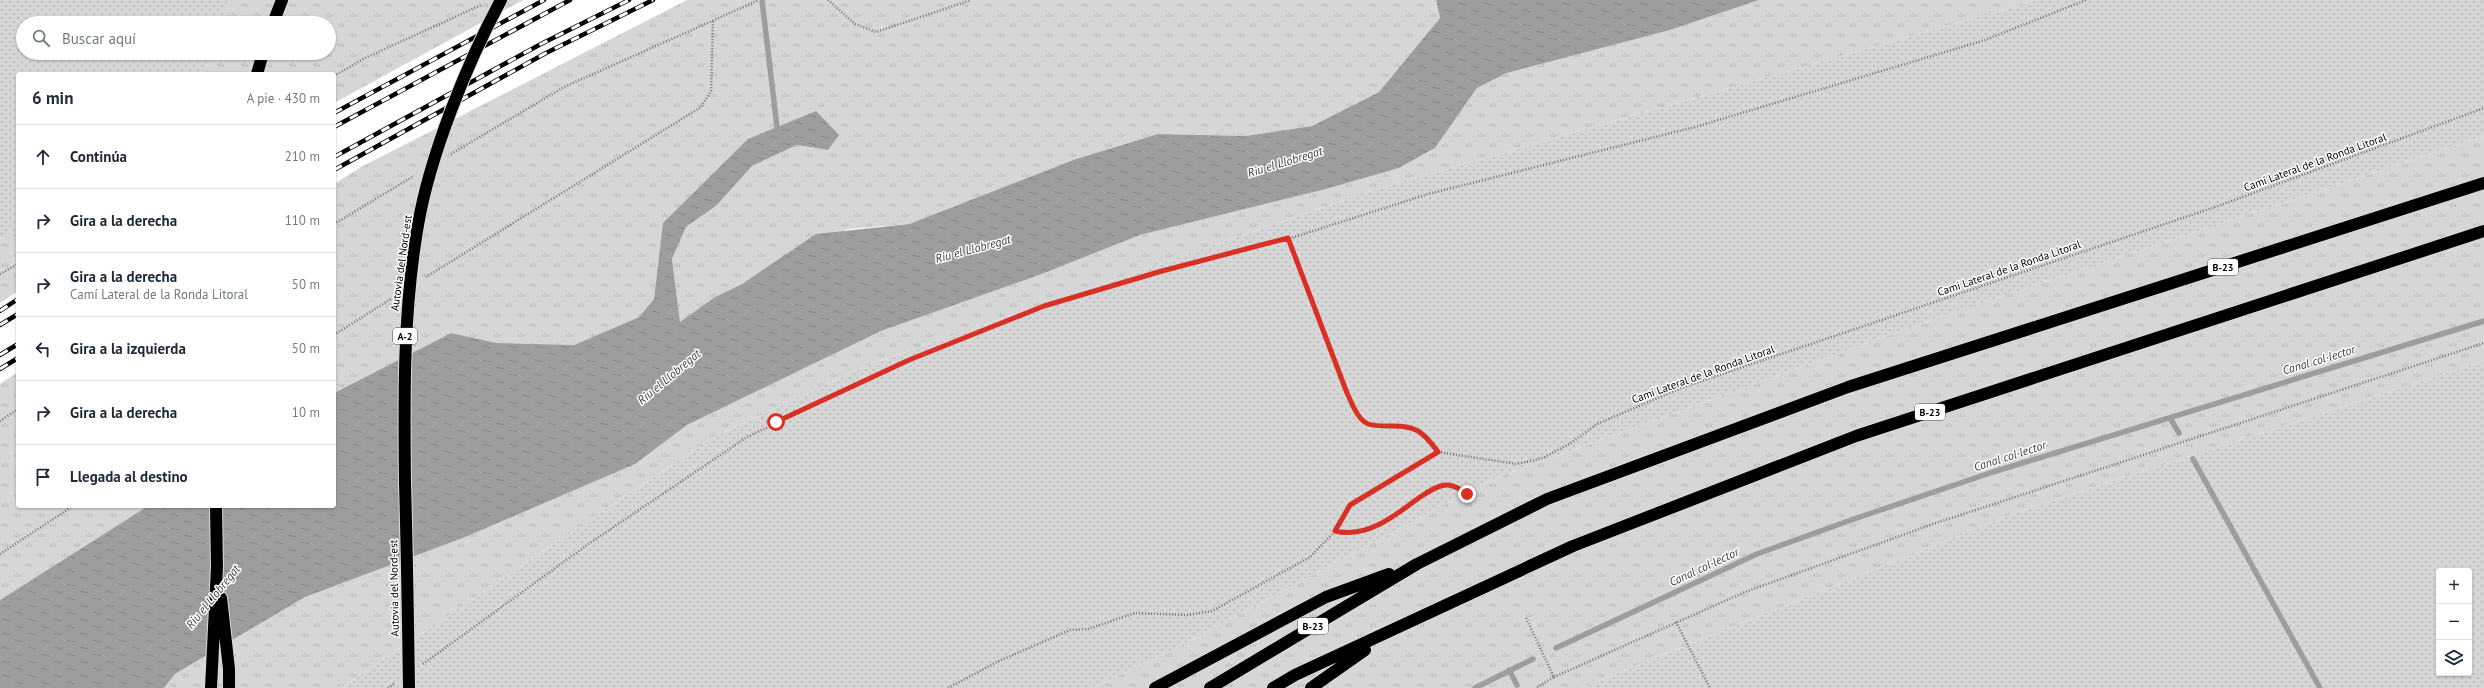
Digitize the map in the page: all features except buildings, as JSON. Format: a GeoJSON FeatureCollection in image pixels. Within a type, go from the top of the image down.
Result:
{"type":"FeatureCollection","features":[{"type":"Feature","properties":{"kind":"highway"},"geometry":{"type":"LineString","coordinates":[[276,16],[282,0]]}},
{"type":"Feature","properties":{"kind":"highway","name":"Autovia del Nord-est"},"geometry":{"type":"LineString","coordinates":[[410,688],[404,382],[408,299],[418,224],[440,144],[471,64],[501,0]]}},
{"type":"Feature","properties":{"kind":"highway"},"geometry":{"type":"LineString","coordinates":[[258,72],[261,60]]}},
{"type":"Feature","properties":{"kind":"highway","name":"B-23"},"geometry":{"type":"LineString","coordinates":[[1210,688],[1417,564],[1547,499],[1848,386],[2484,183]]}},
{"type":"Feature","properties":{"kind":"highway","name":"B-23"},"geometry":{"type":"LineString","coordinates":[[1273,688],[1295,675],[1391,632],[1573,546],[1856,436],[2484,231]]}},
{"type":"Feature","properties":{"kind":"highway"},"geometry":{"type":"LineString","coordinates":[[211,688],[217,567],[216,508]]}},
{"type":"Feature","properties":{"kind":"highway"},"geometry":{"type":"LineString","coordinates":[[1155,688],[1326,597],[1417,564]]}},
{"type":"Feature","properties":{"kind":"highway"},"geometry":{"type":"LineString","coordinates":[[217,567],[229,669],[229,688]]}},
{"type":"Feature","properties":{"kind":"highway"},"geometry":{"type":"LineString","coordinates":[[1311,688],[1391,632]]}},
{"type":"Feature","properties":{"kind":"path"},"geometry":{"type":"LineString","coordinates":[[448,156],[564,87],[759,0]]}},
{"type":"Feature","properties":{"kind":"path"},"geometry":{"type":"LineString","coordinates":[[828,0],[855,24],[876,32],[971,0]]}},
{"type":"Feature","properties":{"kind":"path"},"geometry":{"type":"LineString","coordinates":[[437,654],[587,545],[747,437],[909,360],[1044,306],[1162,271],[1288,238],[1428,194],[1710,122],[1985,40],[2086,0]]}},
{"type":"Feature","properties":{"kind":"path"},"geometry":{"type":"LineString","coordinates":[[336,75],[365,58],[486,3]]}},
{"type":"Feature","properties":{"kind":"path"},"geometry":{"type":"LineString","coordinates":[[419,281],[701,107],[711,91],[712,21]]}},
{"type":"Feature","properties":{"kind":"path","name":"Camí Lateral de la Ronda Litoral"},"geometry":{"type":"LineString","coordinates":[[1438,452],[1517,464],[1543,458],[1571,443],[1597,424],[1681,388],[2218,206],[2484,108]]}},
{"type":"Feature","properties":{"kind":"path"},"geometry":{"type":"LineString","coordinates":[[336,223],[421,172]]}},
{"type":"Feature","properties":{"kind":"path"},"geometry":{"type":"LineString","coordinates":[[948,688],[999,661],[1070,630],[1088,629],[1135,613],[1187,615],[1212,611],[1310,557],[1335,531],[1350,505],[1438,452],[1420,432],[1411,426],[1381,426],[1368,424],[1357,412],[1347,393],[1288,238]]}},
{"type":"Feature","properties":{"kind":"path"},"geometry":{"type":"LineString","coordinates":[[0,274],[16,265]]}},
{"type":"Feature","properties":{"kind":"path"},"geometry":{"type":"LineString","coordinates":[[336,334],[399,294]]}},
{"type":"Feature","properties":{"kind":"path"},"geometry":{"type":"LineString","coordinates":[[1536,688],[1554,677],[1745,592],[1933,524],[2484,344]]}},
{"type":"Feature","properties":{"kind":"path"},"geometry":{"type":"LineString","coordinates":[[0,421],[16,410]]}},
{"type":"Feature","properties":{"kind":"path"},"geometry":{"type":"LineString","coordinates":[[1335,531],[1348,534],[1372,528],[1430,490],[1447,485],[1459,488],[1467,494],[1472,501]]}},
{"type":"Feature","properties":{"kind":"path"},"geometry":{"type":"LineString","coordinates":[[0,554],[70,508]]}},
{"type":"Feature","properties":{"kind":"path"},"geometry":{"type":"LineString","coordinates":[[1526,618],[1554,677]]}},
{"type":"Feature","properties":{"kind":"path"},"geometry":{"type":"LineString","coordinates":[[1676,622],[1710,688]]}},
{"type":"Feature","properties":{"kind":"green space"},"geometry":{"type":"Polygon","coordinates":[[[0,0],[229,0],[224,16],[16,16],[16,60],[209,60],[205,72],[16,72],[16,231],[0,239],[0,0]]]}},
{"type":"Feature","properties":{"kind":"green space"},"geometry":{"type":"Polygon","coordinates":[[[229,0],[523,0],[336,102],[336,72],[205,72],[209,60],[336,60],[336,16],[224,16],[229,0]]]}},
{"type":"Feature","properties":{"kind":"green space"},"geometry":{"type":"Polygon","coordinates":[[[687,0],[1436,0],[1440,18],[1379,92],[1312,126],[1246,136],[1158,134],[1076,159],[909,224],[848,229],[772,265],[742,284],[715,297],[680,323],[672,259],[686,227],[717,205],[752,166],[797,145],[828,150],[816,111],[694,195],[664,223],[654,299],[639,317],[574,345],[497,343],[451,333],[336,392],[336,183],[361,167],[687,0]]]}},
{"type":"Feature","properties":{"kind":"green space"},"geometry":{"type":"Polygon","coordinates":[[[1759,0],[2038,0],[1370,191],[868,365],[712,438],[341,688],[164,688],[175,674],[305,597],[463,538],[634,464],[687,425],[881,331],[1042,274],[1140,235],[1326,189],[1399,168],[1435,148],[1477,88],[1507,73],[1670,30],[1759,0]]]}},
{"type":"Feature","properties":{"kind":"green space"},"geometry":{"type":"Polygon","coordinates":[[[2038,0],[2484,0],[2484,136],[1936,318],[1490,480],[1176,648],[1091,688],[341,688],[712,438],[868,365],[1370,191],[2038,0]]]}},
{"type":"Feature","properties":{"kind":"green space"},"geometry":{"type":"Polygon","coordinates":[[[2484,136],[2484,361],[2018,512],[1581,688],[1091,688],[1176,648],[1490,480],[1936,318],[2484,136]]]}},
{"type":"Feature","properties":{"kind":"green space"},"geometry":{"type":"Polygon","coordinates":[[[16,231],[16,292],[0,303],[0,239],[16,231]]]}},
{"type":"Feature","properties":{"kind":"green space"},"geometry":{"type":"Polygon","coordinates":[[[2484,361],[2484,688],[1581,688],[2018,512],[2484,361]]]}},
{"type":"Feature","properties":{"kind":"green space"},"geometry":{"type":"Polygon","coordinates":[[[16,373],[16,508],[145,508],[0,600],[0,384],[16,373]]]}},
{"type":"Feature","properties":{"kind":"water","name":"Riu el Llobregat"},"geometry":{"type":"Polygon","coordinates":[[[1436,0],[1759,0],[1670,30],[1507,73],[1477,88],[1435,148],[1399,168],[1326,189],[1140,235],[1042,274],[881,331],[687,425],[635,464],[463,538],[305,597],[175,674],[164,688],[0,688],[0,600],[145,508],[336,508],[336,392],[451,333],[497,343],[574,345],[639,317],[654,299],[663,223],[748,139],[816,111],[839,135],[828,150],[797,145],[752,166],[717,205],[686,227],[672,259],[680,322],[715,297],[742,284],[816,234],[909,224],[1076,159],[1158,134],[1246,136],[1312,126],[1379,92],[1440,18],[1436,0]]]}},
{"type":"Feature","properties":{"kind":"waterway"},"geometry":{"type":"LineString","coordinates":[[762,0],[777,127]]}},
{"type":"Feature","properties":{"kind":"waterway","name":"Canal col·lector"},"geometry":{"type":"LineString","coordinates":[[1556,648],[1757,554],[1854,519],[1993,472],[2484,321]]}},
{"type":"Feature","properties":{"kind":"waterway"},"geometry":{"type":"LineString","coordinates":[[2170,418],[2179,433]]}},
{"type":"Feature","properties":{"kind":"waterway"},"geometry":{"type":"LineString","coordinates":[[2193,459],[2320,688]]}},
{"type":"Feature","properties":{"kind":"waterway","name":"Canal col·lector"},"geometry":{"type":"LineString","coordinates":[[1475,688],[1533,659]]}},
{"type":"Feature","properties":{"kind":"waterway"},"geometry":{"type":"LineString","coordinates":[[1509,670],[1517,685]]}},
{"type":"Feature","properties":{"kind":"railway"},"geometry":{"type":"LineString","coordinates":[[336,112],[544,0]]}},
{"type":"Feature","properties":{"kind":"railway"},"geometry":{"type":"LineString","coordinates":[[336,126],[570,0]]}},
{"type":"Feature","properties":{"kind":"railway"},"geometry":{"type":"LineString","coordinates":[[336,156],[541,44],[629,0]]}},
{"type":"Feature","properties":{"kind":"railway"},"geometry":{"type":"LineString","coordinates":[[336,169],[546,53],[653,0]]}},
{"type":"Feature","properties":{"kind":"railway"},"geometry":{"type":"LineString","coordinates":[[0,311],[16,300]]}},
{"type":"Feature","properties":{"kind":"railway"},"geometry":{"type":"LineString","coordinates":[[0,325],[16,315]]}},
{"type":"Feature","properties":{"kind":"railway"},"geometry":{"type":"LineString","coordinates":[[0,355],[16,345]]}},
{"type":"Feature","properties":{"kind":"railway"},"geometry":{"type":"LineString","coordinates":[[0,369],[16,359]]}},
{"type":"Feature","properties":{"kind":"route"},"geometry":{"type":"LineString","coordinates":[[776,422],[909,360],[1044,306],[1162,271],[1288,238],[1347,393],[1361,419],[1368,424],[1381,426],[1411,426],[1420,432],[1438,452],[1350,505],[1341,518],[1335,531],[1348,534],[1372,528],[1404,509],[1430,490],[1447,485],[1459,488],[1467,494]]}}]}
